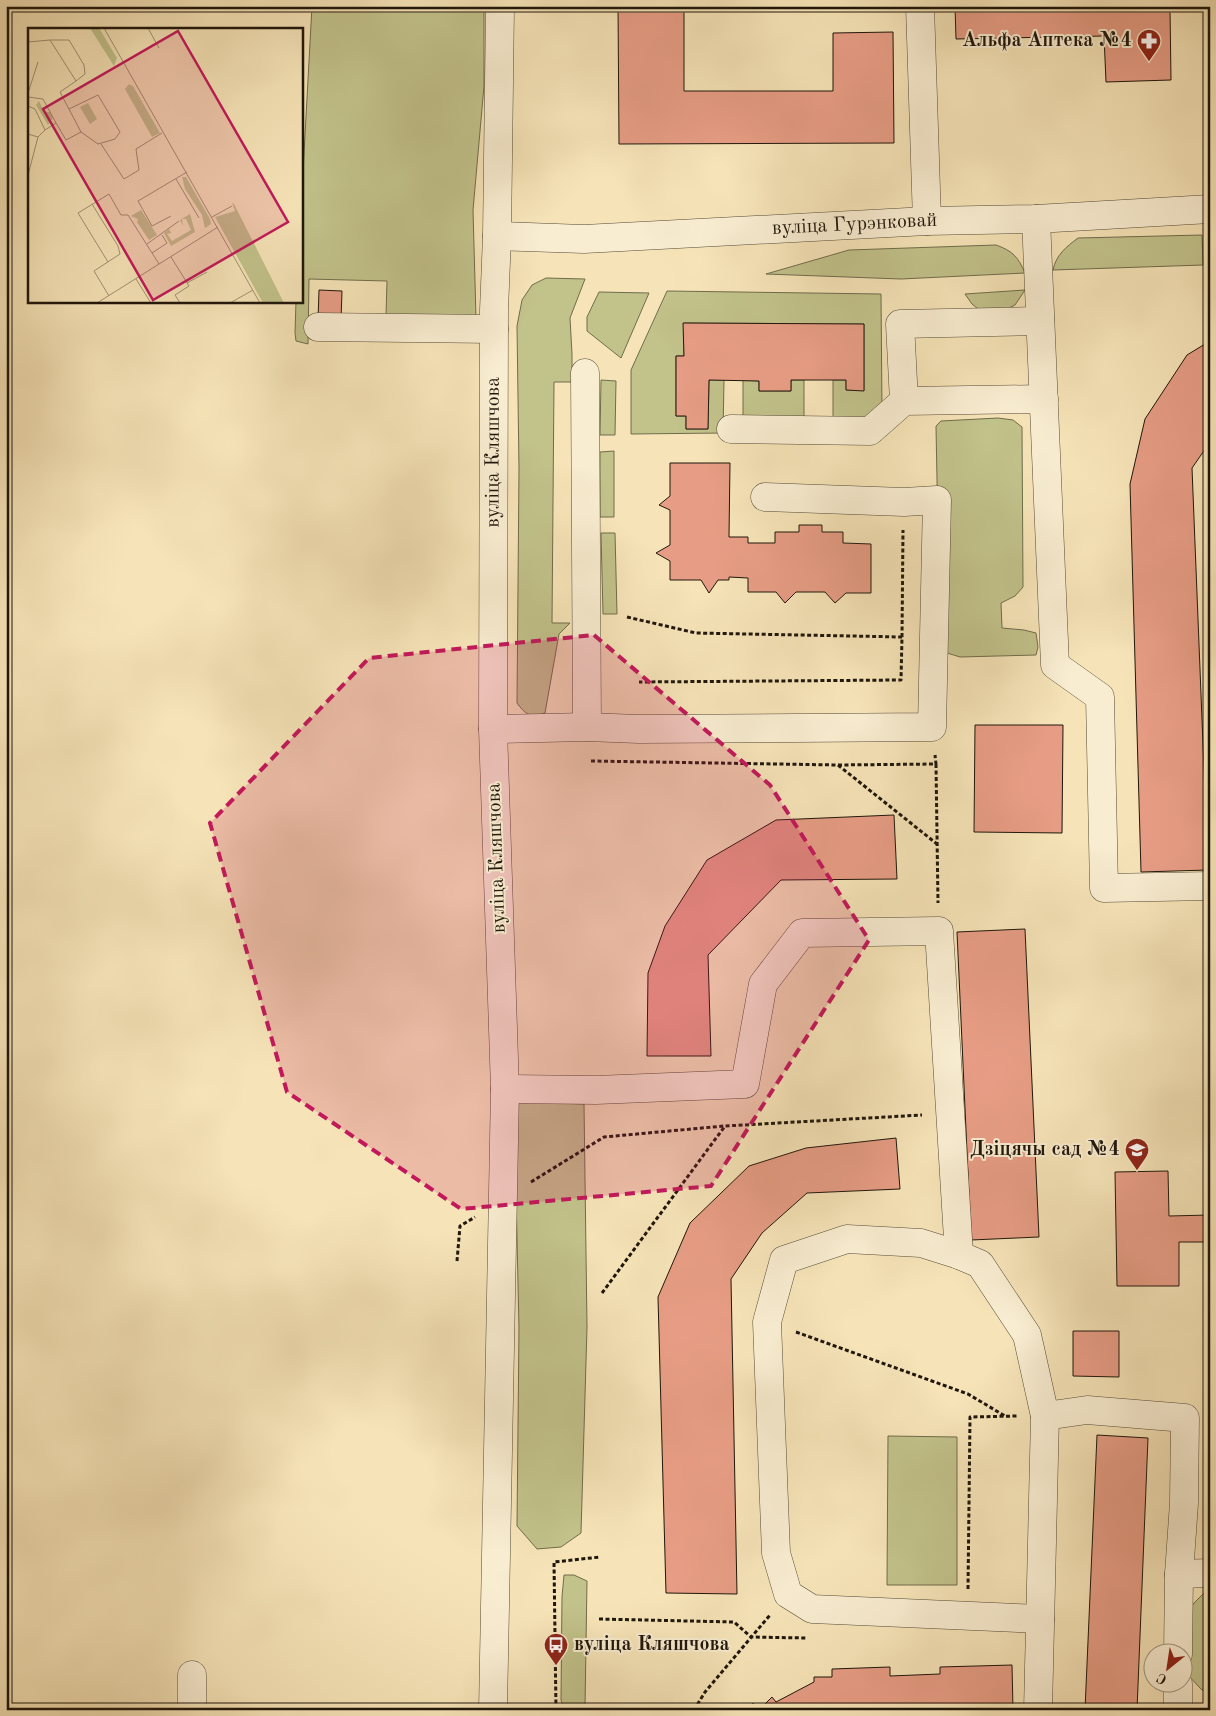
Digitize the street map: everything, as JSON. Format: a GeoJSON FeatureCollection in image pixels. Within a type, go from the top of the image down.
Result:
{"type":"FeatureCollection","features":[{"type":"Feature","properties":{"kind":"street","name":"вуліца Кляшчова"},"geometry":{"type":"LineString","coordinates":[[493,1710],[505,1089],[493,729],[494,329],[498,236],[500,6]]}},
{"type":"Feature","properties":{"kind":"street"},"geometry":{"type":"LineString","coordinates":[[920,6],[928,221]]}},
{"type":"Feature","properties":{"kind":"street","name":"вуліца Гурэнковай"},"geometry":{"type":"LineString","coordinates":[[498,236],[584,239],[928,221],[1036,219],[1210,209]]}},
{"type":"Feature","properties":{"kind":"street"},"geometry":{"type":"LineString","coordinates":[[1036,219],[1055,665],[1100,697],[1104,888],[1210,886]]}},
{"type":"Feature","properties":{"kind":"street"},"geometry":{"type":"LineString","coordinates":[[904,401],[900,324],[1040,321]]}},
{"type":"Feature","properties":{"kind":"street"},"geometry":{"type":"LineString","coordinates":[[318,327],[494,329]]}},
{"type":"Feature","properties":{"kind":"street"},"geometry":{"type":"LineString","coordinates":[[585,373],[587,727]]}},
{"type":"Feature","properties":{"kind":"street"},"geometry":{"type":"LineString","coordinates":[[731,429],[870,431],[904,401],[1044,399]]}},
{"type":"Feature","properties":{"kind":"street"},"geometry":{"type":"LineString","coordinates":[[493,729],[587,727],[639,729],[932,727],[937,500],[904,502],[765,497]]}},
{"type":"Feature","properties":{"kind":"street"},"geometry":{"type":"LineString","coordinates":[[505,1089],[596,1090],[744,1084],[762,984],[802,933],[939,930],[959,1255]]}},
{"type":"Feature","properties":{"kind":"street"},"geometry":{"type":"LineString","coordinates":[[1038,1710],[1045,1416],[1026,1335],[980,1264],[921,1243],[847,1239],[784,1260],[767,1322],[776,1553],[788,1594],[812,1609],[1040,1620]]}},
{"type":"Feature","properties":{"kind":"street"},"geometry":{"type":"LineString","coordinates":[[1045,1416],[1087,1410],[1185,1418],[1184,1503],[1179,1574],[1178,1644]]}},
{"type":"Feature","properties":{"kind":"street"},"geometry":{"type":"LineString","coordinates":[[1179,1574],[1210,1573]]}},
{"type":"Feature","properties":{"kind":"street"},"geometry":{"type":"LineString","coordinates":[[192,1674],[192,1710]]}},
{"type":"Feature","properties":{"kind":"street"},"geometry":{"type":"LineString","coordinates":[[1178,1694],[1178,1710]]}},
{"type":"Feature","properties":{"kind":"path"},"geometry":{"type":"LineString","coordinates":[[639,682],[902,680],[904,502]]}},
{"type":"Feature","properties":{"kind":"path"},"geometry":{"type":"LineString","coordinates":[[627,617],[696,633],[902,637]]}},
{"type":"Feature","properties":{"kind":"path"},"geometry":{"type":"LineString","coordinates":[[932,727],[936,764],[939,930]]}},
{"type":"Feature","properties":{"kind":"path"},"geometry":{"type":"LineString","coordinates":[[590,762],[838,765],[936,764]]}},
{"type":"Feature","properties":{"kind":"path"},"geometry":{"type":"LineString","coordinates":[[838,765],[937,844]]}},
{"type":"Feature","properties":{"kind":"path"},"geometry":{"type":"LineString","coordinates":[[457,1261],[460,1226],[604,1137],[725,1126],[950,1114]]}},
{"type":"Feature","properties":{"kind":"path"},"geometry":{"type":"LineString","coordinates":[[602,1293],[725,1126]]}},
{"type":"Feature","properties":{"kind":"path"},"geometry":{"type":"LineString","coordinates":[[767,1322],[968,1394],[1006,1416]]}},
{"type":"Feature","properties":{"kind":"path"},"geometry":{"type":"LineString","coordinates":[[968,1616],[970,1417],[1045,1416]]}},
{"type":"Feature","properties":{"kind":"path"},"geometry":{"type":"LineString","coordinates":[[556,1710],[554,1562],[600,1557]]}},
{"type":"Feature","properties":{"kind":"path"},"geometry":{"type":"LineString","coordinates":[[694,1710],[705,1692],[788,1594]]}},
{"type":"Feature","properties":{"kind":"path"},"geometry":{"type":"LineString","coordinates":[[599,1618],[734,1622],[751,1638]]}},
{"type":"Feature","properties":{"kind":"highlighted area"},"geometry":{"type":"Polygon","coordinates":[[[594,635],[770,785],[869,940],[711,1186],[461,1209],[287,1092],[210,823],[369,658],[594,635]]]}},
{"type":"Feature","properties":{"kind":"green space"},"geometry":{"type":"Polygon","coordinates":[[[312,6],[484,6],[484,86],[473,210],[476,318],[386,316],[387,281],[309,279],[308,344],[296,341],[296,302],[302,302],[302,191],[312,6]]]}},
{"type":"Feature","properties":{"kind":"green space"},"geometry":{"type":"Polygon","coordinates":[[[1202,235],[1203,265],[1053,270],[1059,256],[1078,238],[1202,235]]]}},
{"type":"Feature","properties":{"kind":"green space"},"geometry":{"type":"Polygon","coordinates":[[[996,245],[1014,255],[1025,273],[901,279],[766,274],[849,250],[996,245]]]}},
{"type":"Feature","properties":{"kind":"green space"},"geometry":{"type":"Polygon","coordinates":[[[546,278],[585,279],[570,318],[572,382],[554,382],[552,623],[570,623],[559,634],[545,713],[536,716],[526,713],[517,703],[519,469],[517,326],[522,300],[532,285],[546,278]]]}},
{"type":"Feature","properties":{"kind":"green space"},"geometry":{"type":"Polygon","coordinates":[[[1025,290],[1015,305],[1001,312],[983,313],[972,304],[965,294],[1025,290]]]}},
{"type":"Feature","properties":{"kind":"green space"},"geometry":{"type":"Polygon","coordinates":[[[667,291],[881,294],[882,411],[873,419],[833,418],[833,380],[846,380],[846,390],[864,390],[864,324],[684,323],[684,356],[676,356],[676,416],[686,416],[686,429],[708,429],[709,380],[724,380],[723,433],[631,434],[631,370],[667,291]]]}},
{"type":"Feature","properties":{"kind":"green space"},"geometry":{"type":"Polygon","coordinates":[[[599,292],[649,293],[621,358],[587,331],[587,317],[599,292]]]}},
{"type":"Feature","properties":{"kind":"green space"},"geometry":{"type":"Polygon","coordinates":[[[601,380],[616,381],[615,435],[600,435],[601,380]]]}},
{"type":"Feature","properties":{"kind":"green space"},"geometry":{"type":"Polygon","coordinates":[[[743,380],[759,381],[759,391],[791,391],[791,380],[804,380],[804,418],[743,417],[743,380]]]}},
{"type":"Feature","properties":{"kind":"green space"},"geometry":{"type":"Polygon","coordinates":[[[998,418],[1013,420],[1022,427],[1023,587],[1015,596],[1001,603],[1002,628],[1036,633],[1038,647],[1036,655],[960,657],[944,652],[940,642],[936,426],[941,421],[998,418]]]}},
{"type":"Feature","properties":{"kind":"green space"},"geometry":{"type":"Polygon","coordinates":[[[614,451],[614,517],[600,517],[600,452],[614,451]]]}},
{"type":"Feature","properties":{"kind":"green space"},"geometry":{"type":"Polygon","coordinates":[[[601,533],[615,533],[617,614],[603,614],[601,533]]]}},
{"type":"Feature","properties":{"kind":"green space"},"geometry":{"type":"Polygon","coordinates":[[[514,1101],[584,1104],[587,1327],[581,1533],[561,1547],[537,1549],[517,1526],[519,1328],[514,1101]]]}},
{"type":"Feature","properties":{"kind":"green space"},"geometry":{"type":"Polygon","coordinates":[[[888,1436],[957,1437],[957,1585],[887,1585],[888,1436]]]}},
{"type":"Feature","properties":{"kind":"green space"},"geometry":{"type":"Polygon","coordinates":[[[564,1575],[574,1575],[587,1581],[585,1707],[582,1710],[564,1710],[561,1700],[564,1575]]]}},
{"type":"Feature","properties":{"kind":"green space"},"geometry":{"type":"Polygon","coordinates":[[[1204,1593],[1210,1593],[1210,1690],[1202,1690],[1194,1682],[1194,1644],[1184,1644],[1184,1616],[1204,1593]]]}},
{"type":"Feature","properties":{"kind":"building"},"geometry":{"type":"Polygon","coordinates":[[[618,6],[684,6],[684,91],[833,91],[833,33],[893,32],[894,143],[619,144],[618,6]]]}},
{"type":"Feature","properties":{"kind":"building"},"geometry":{"type":"Polygon","coordinates":[[[955,6],[1140,6],[1140,11],[1170,10],[1171,80],[1106,82],[1104,36],[956,39],[955,6]]]}},
{"type":"Feature","properties":{"kind":"building"},"geometry":{"type":"Polygon","coordinates":[[[319,290],[342,291],[341,320],[318,320],[319,290]]]}},
{"type":"Feature","properties":{"kind":"building"},"geometry":{"type":"Polygon","coordinates":[[[683,323],[864,324],[864,391],[846,390],[846,380],[791,380],[791,391],[759,391],[759,381],[709,380],[708,429],[686,429],[686,416],[676,416],[676,356],[684,356],[683,323]]]}},
{"type":"Feature","properties":{"kind":"building"},"geometry":{"type":"Polygon","coordinates":[[[1210,341],[1210,442],[1192,468],[1208,870],[1141,872],[1130,484],[1145,419],[1187,355],[1210,341]]]}},
{"type":"Feature","properties":{"kind":"building"},"geometry":{"type":"Polygon","coordinates":[[[670,463],[730,463],[729,537],[748,537],[748,543],[775,543],[775,532],[799,532],[799,525],[822,525],[822,532],[843,532],[843,543],[871,544],[871,593],[846,593],[835,603],[825,592],[796,592],[785,603],[776,592],[748,592],[748,578],[729,577],[729,580],[718,580],[709,593],[701,580],[670,580],[670,561],[656,553],[670,545],[670,510],[659,505],[670,496],[670,463]]]}},
{"type":"Feature","properties":{"kind":"building"},"geometry":{"type":"Polygon","coordinates":[[[975,725],[1063,725],[1062,833],[974,832],[975,725]]]}},
{"type":"Feature","properties":{"kind":"building"},"geometry":{"type":"Polygon","coordinates":[[[894,815],[897,879],[781,880],[708,955],[711,1056],[647,1056],[648,973],[665,926],[707,860],[776,820],[894,815]]]}},
{"type":"Feature","properties":{"kind":"building"},"geometry":{"type":"Polygon","coordinates":[[[1025,929],[1039,1237],[971,1240],[957,932],[1025,929]]]}},
{"type":"Feature","properties":{"kind":"building"},"geometry":{"type":"Polygon","coordinates":[[[896,1138],[900,1189],[807,1193],[762,1233],[731,1279],[737,1594],[666,1593],[658,1297],[690,1223],[749,1166],[806,1148],[896,1138]]]}},
{"type":"Feature","properties":{"kind":"building"},"geometry":{"type":"Polygon","coordinates":[[[1168,1171],[1169,1216],[1210,1215],[1210,1242],[1179,1242],[1179,1286],[1117,1286],[1115,1172],[1168,1171]]]}},
{"type":"Feature","properties":{"kind":"building"},"geometry":{"type":"Polygon","coordinates":[[[1073,1331],[1119,1331],[1119,1377],[1073,1376],[1073,1331]]]}},
{"type":"Feature","properties":{"kind":"building"},"geometry":{"type":"Polygon","coordinates":[[[1097,1435],[1148,1438],[1137,1710],[1085,1710],[1097,1435]]]}},
{"type":"Feature","properties":{"kind":"building"},"geometry":{"type":"Polygon","coordinates":[[[1012,1665],[1013,1710],[759,1710],[772,1697],[776,1702],[814,1682],[814,1677],[832,1677],[832,1669],[890,1667],[890,1676],[940,1674],[940,1667],[1012,1665]]]}},
{"type":"Feature","properties":{"kind":"building"},"geometry":{"type":"Polygon","coordinates":[[[753,1703],[759,1710],[746,1710],[753,1703]]]}},
{"type":"Feature","properties":{"kind":"place","name":"Альфа Аптека №4"},"geometry":{"type":"Point","coordinates":[1149,62]}},
{"type":"Feature","properties":{"kind":"place","name":"Дзіцячы сад №4"},"geometry":{"type":"Point","coordinates":[1137,1171]}},
{"type":"Feature","properties":{"kind":"place","name":"вуліца Кляшчова"},"geometry":{"type":"Point","coordinates":[556,1666]}}]}
